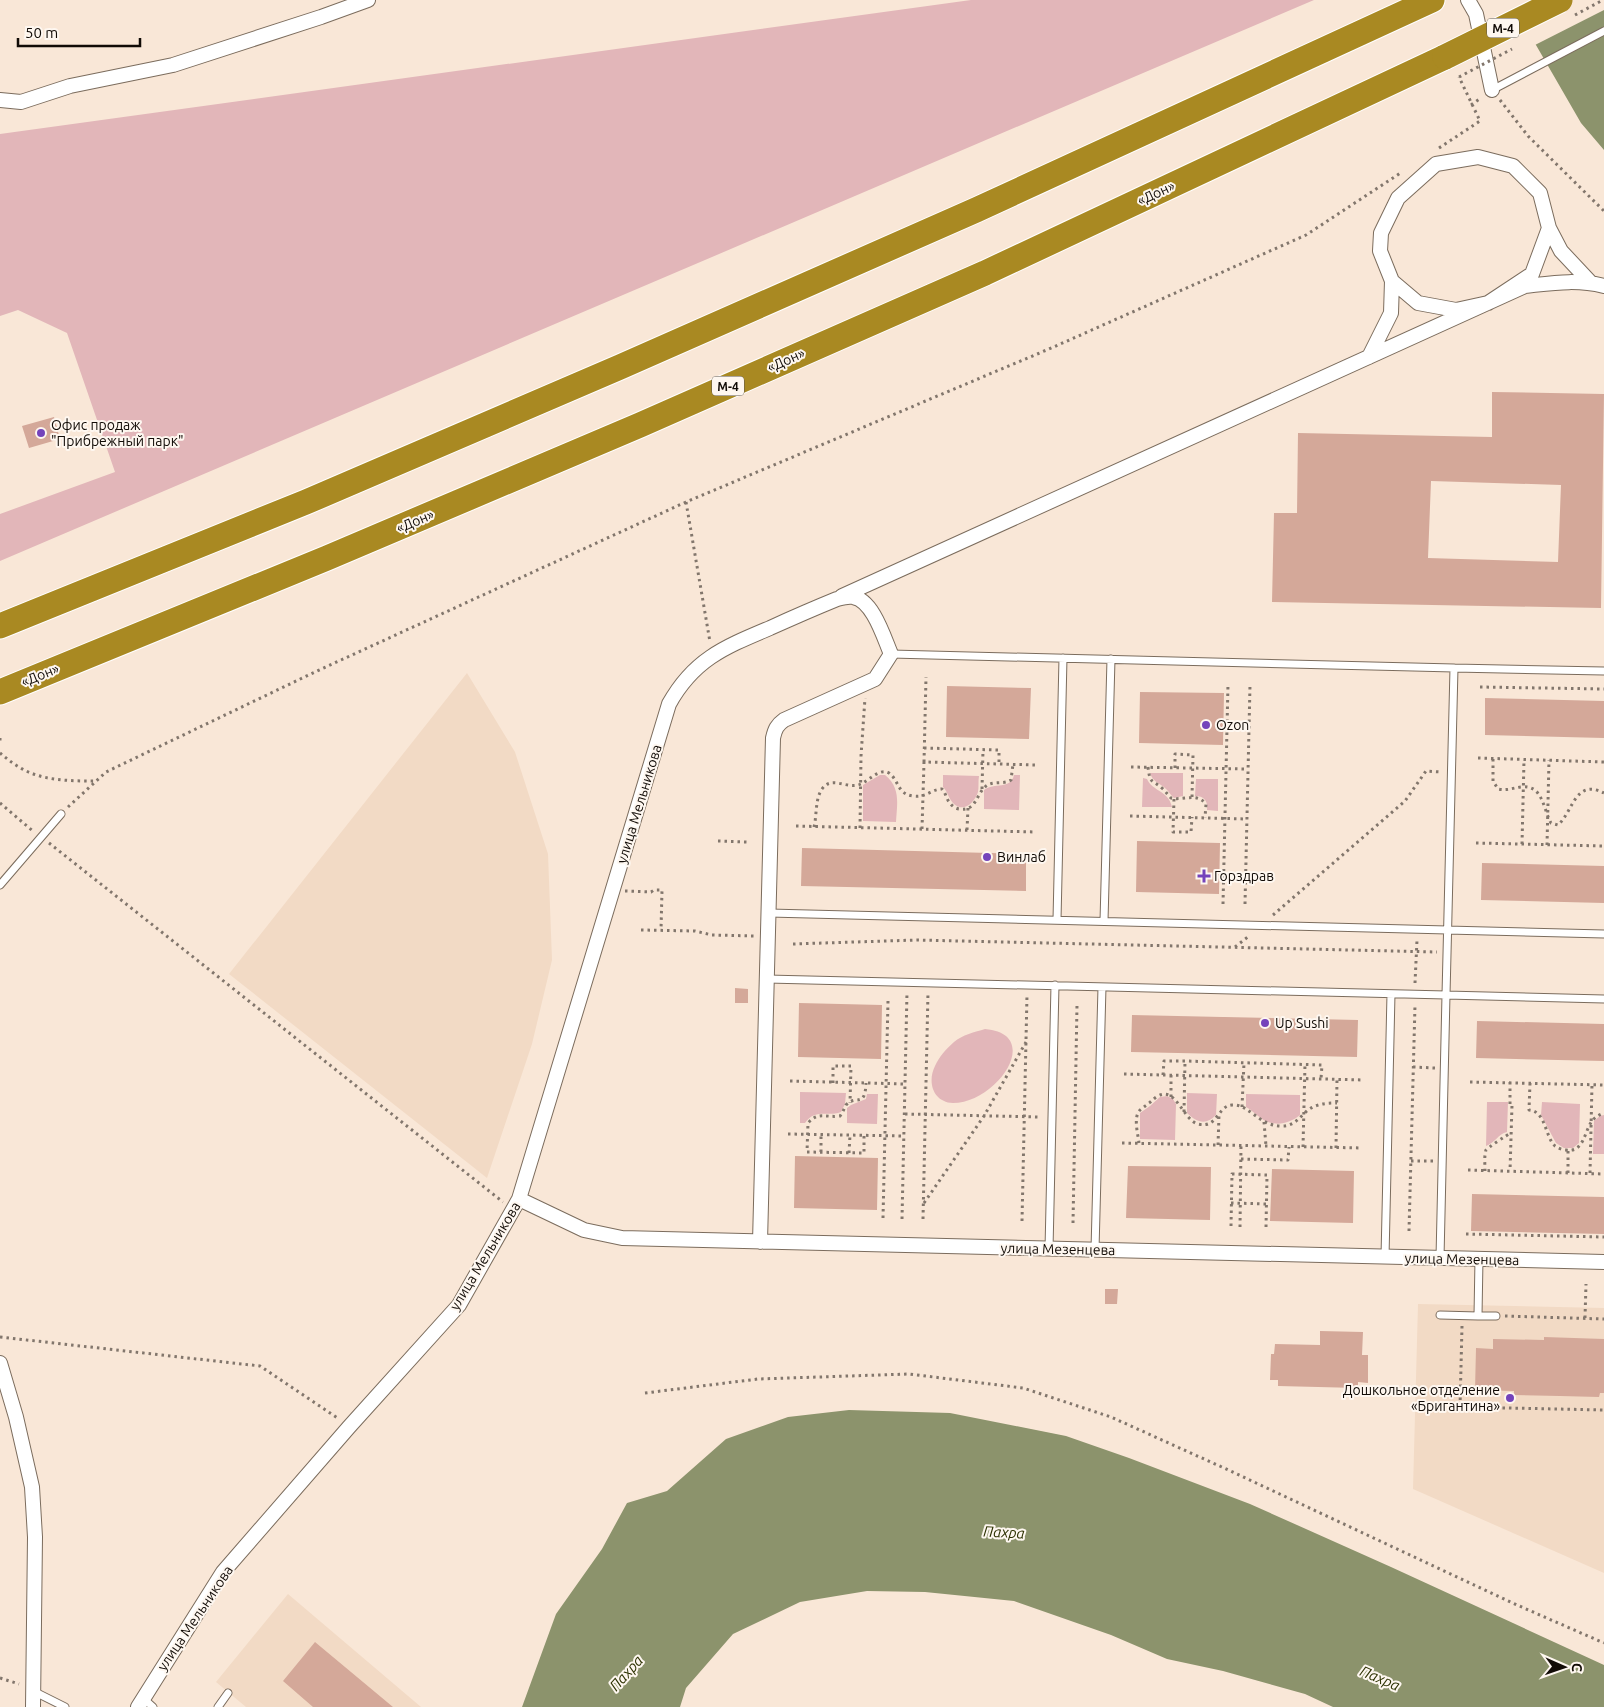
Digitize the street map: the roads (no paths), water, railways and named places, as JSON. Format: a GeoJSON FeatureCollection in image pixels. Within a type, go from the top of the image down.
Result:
{"type":"FeatureCollection","features":[{"type":"Feature","properties":{"kind":"highway","name":"«Дон»"},"geometry":{"type":"LineString","coordinates":[[0,692],[327,558],[649,421],[985,273],[1445,57],[1560,0]]}},
{"type":"Feature","properties":{"kind":"highway"},"geometry":{"type":"LineString","coordinates":[[0,626],[306,502],[620,367],[967,214],[1425,3]]}},
{"type":"Feature","properties":{"kind":"street"},"geometry":{"type":"LineString","coordinates":[[0,100],[21,102],[70,86],[173,65],[368,0]]}},
{"type":"Feature","properties":{"kind":"street"},"geometry":{"type":"LineString","coordinates":[[1468,0],[1476,14],[1492,90]]}},
{"type":"Feature","properties":{"kind":"street"},"geometry":{"type":"LineString","coordinates":[[1369,357],[1391,313],[1392,281],[1380,251],[1381,233],[1398,198],[1436,164],[1478,157],[1513,166],[1540,193],[1549,228],[1561,251],[1597,285]]}},
{"type":"Feature","properties":{"kind":"street"},"geometry":{"type":"LineString","coordinates":[[1392,281],[1418,303],[1456,310],[1488,303],[1532,274],[1549,228]]}},
{"type":"Feature","properties":{"kind":"street"},"geometry":{"type":"LineString","coordinates":[[837,599],[1525,286],[1565,281],[1597,285]]}},
{"type":"Feature","properties":{"kind":"street","name":"улица Мельникова"},"geometry":{"type":"LineString","coordinates":[[144,1704],[223,1572],[349,1426],[459,1306],[519,1199],[669,704],[679,686],[712,655],[837,599],[852,597],[865,603],[873,615],[891,654]]}},
{"type":"Feature","properties":{"kind":"street"},"geometry":{"type":"LineString","coordinates":[[760,1242],[774,730],[784,720],[875,679],[891,654]]}},
{"type":"Feature","properties":{"kind":"street","name":"улица Мезенцева"},"geometry":{"type":"LineString","coordinates":[[519,1199],[584,1230],[602,1235],[639,1239],[1604,1262]]}},
{"type":"Feature","properties":{"kind":"street"},"geometry":{"type":"LineString","coordinates":[[0,1363],[16,1417],[32,1487],[35,1537],[29,1688],[33,1707]]}},
{"type":"Feature","properties":{"kind":"lane"},"geometry":{"type":"LineString","coordinates":[[1492,90],[1604,31]]}},
{"type":"Feature","properties":{"kind":"lane"},"geometry":{"type":"LineString","coordinates":[[891,654],[1604,671]]}},
{"type":"Feature","properties":{"kind":"lane"},"geometry":{"type":"LineString","coordinates":[[1056,920],[1063,658]]}},
{"type":"Feature","properties":{"kind":"lane"},"geometry":{"type":"LineString","coordinates":[[1104,921],[1111,660]]}},
{"type":"Feature","properties":{"kind":"lane"},"geometry":{"type":"LineString","coordinates":[[1440,1258],[1454,668]]}},
{"type":"Feature","properties":{"kind":"lane"},"geometry":{"type":"LineString","coordinates":[[0,885],[60,814]]}},
{"type":"Feature","properties":{"kind":"lane"},"geometry":{"type":"LineString","coordinates":[[769,913],[1604,934]]}},
{"type":"Feature","properties":{"kind":"lane"},"geometry":{"type":"LineString","coordinates":[[767,979],[1604,999]]}},
{"type":"Feature","properties":{"kind":"lane"},"geometry":{"type":"LineString","coordinates":[[1049,1249],[1055,985]]}},
{"type":"Feature","properties":{"kind":"lane"},"geometry":{"type":"LineString","coordinates":[[1095,1250],[1102,987]]}},
{"type":"Feature","properties":{"kind":"lane"},"geometry":{"type":"LineString","coordinates":[[1384,1257],[1391,994]]}},
{"type":"Feature","properties":{"kind":"lane"},"geometry":{"type":"LineString","coordinates":[[1478,1316],[1480,1259]]}},
{"type":"Feature","properties":{"kind":"lane"},"geometry":{"type":"LineString","coordinates":[[1440,1315],[1496,1316]]}},
{"type":"Feature","properties":{"kind":"lane"},"geometry":{"type":"LineString","coordinates":[[29,1688],[65,1707]]}},
{"type":"Feature","properties":{"kind":"lane"},"geometry":{"type":"LineString","coordinates":[[218,1707],[228,1693]]}},
{"type":"Feature","properties":{"kind":"water"},"geometry":{"type":"Polygon","coordinates":[[[1604,0],[1604,150],[1581,123],[1525,26],[1604,0]]]}},
{"type":"Feature","properties":{"kind":"water","name":"Пахра"},"geometry":{"type":"Polygon","coordinates":[[[849,1410],[950,1413],[1066,1436],[1250,1504],[1604,1665],[1604,1707],[1333,1707],[1305,1694],[1223,1671],[1167,1659],[1111,1635],[1014,1601],[925,1592],[867,1591],[800,1602],[733,1634],[686,1688],[680,1707],[522,1707],[556,1614],[602,1549],[627,1503],[667,1491],[726,1439],[788,1417],[849,1410]]]}},
{"type":"Feature","properties":{"kind":"place","name":"Офис продаж \"Прибрежный парк\""},"geometry":{"type":"Point","coordinates":[41,433]}},
{"type":"Feature","properties":{"kind":"place","name":"Ozon"},"geometry":{"type":"Point","coordinates":[1206,725]}},
{"type":"Feature","properties":{"kind":"place","name":"Винлаб"},"geometry":{"type":"Point","coordinates":[987,857]}},
{"type":"Feature","properties":{"kind":"place","name":"Горздрав"},"geometry":{"type":"Point","coordinates":[1204,876]}},
{"type":"Feature","properties":{"kind":"place","name":"Up Sushi"},"geometry":{"type":"Point","coordinates":[1265,1023]}},
{"type":"Feature","properties":{"kind":"place","name":"Дошкольное отделение «Бригантина»"},"geometry":{"type":"Point","coordinates":[1510,1398]}}]}
